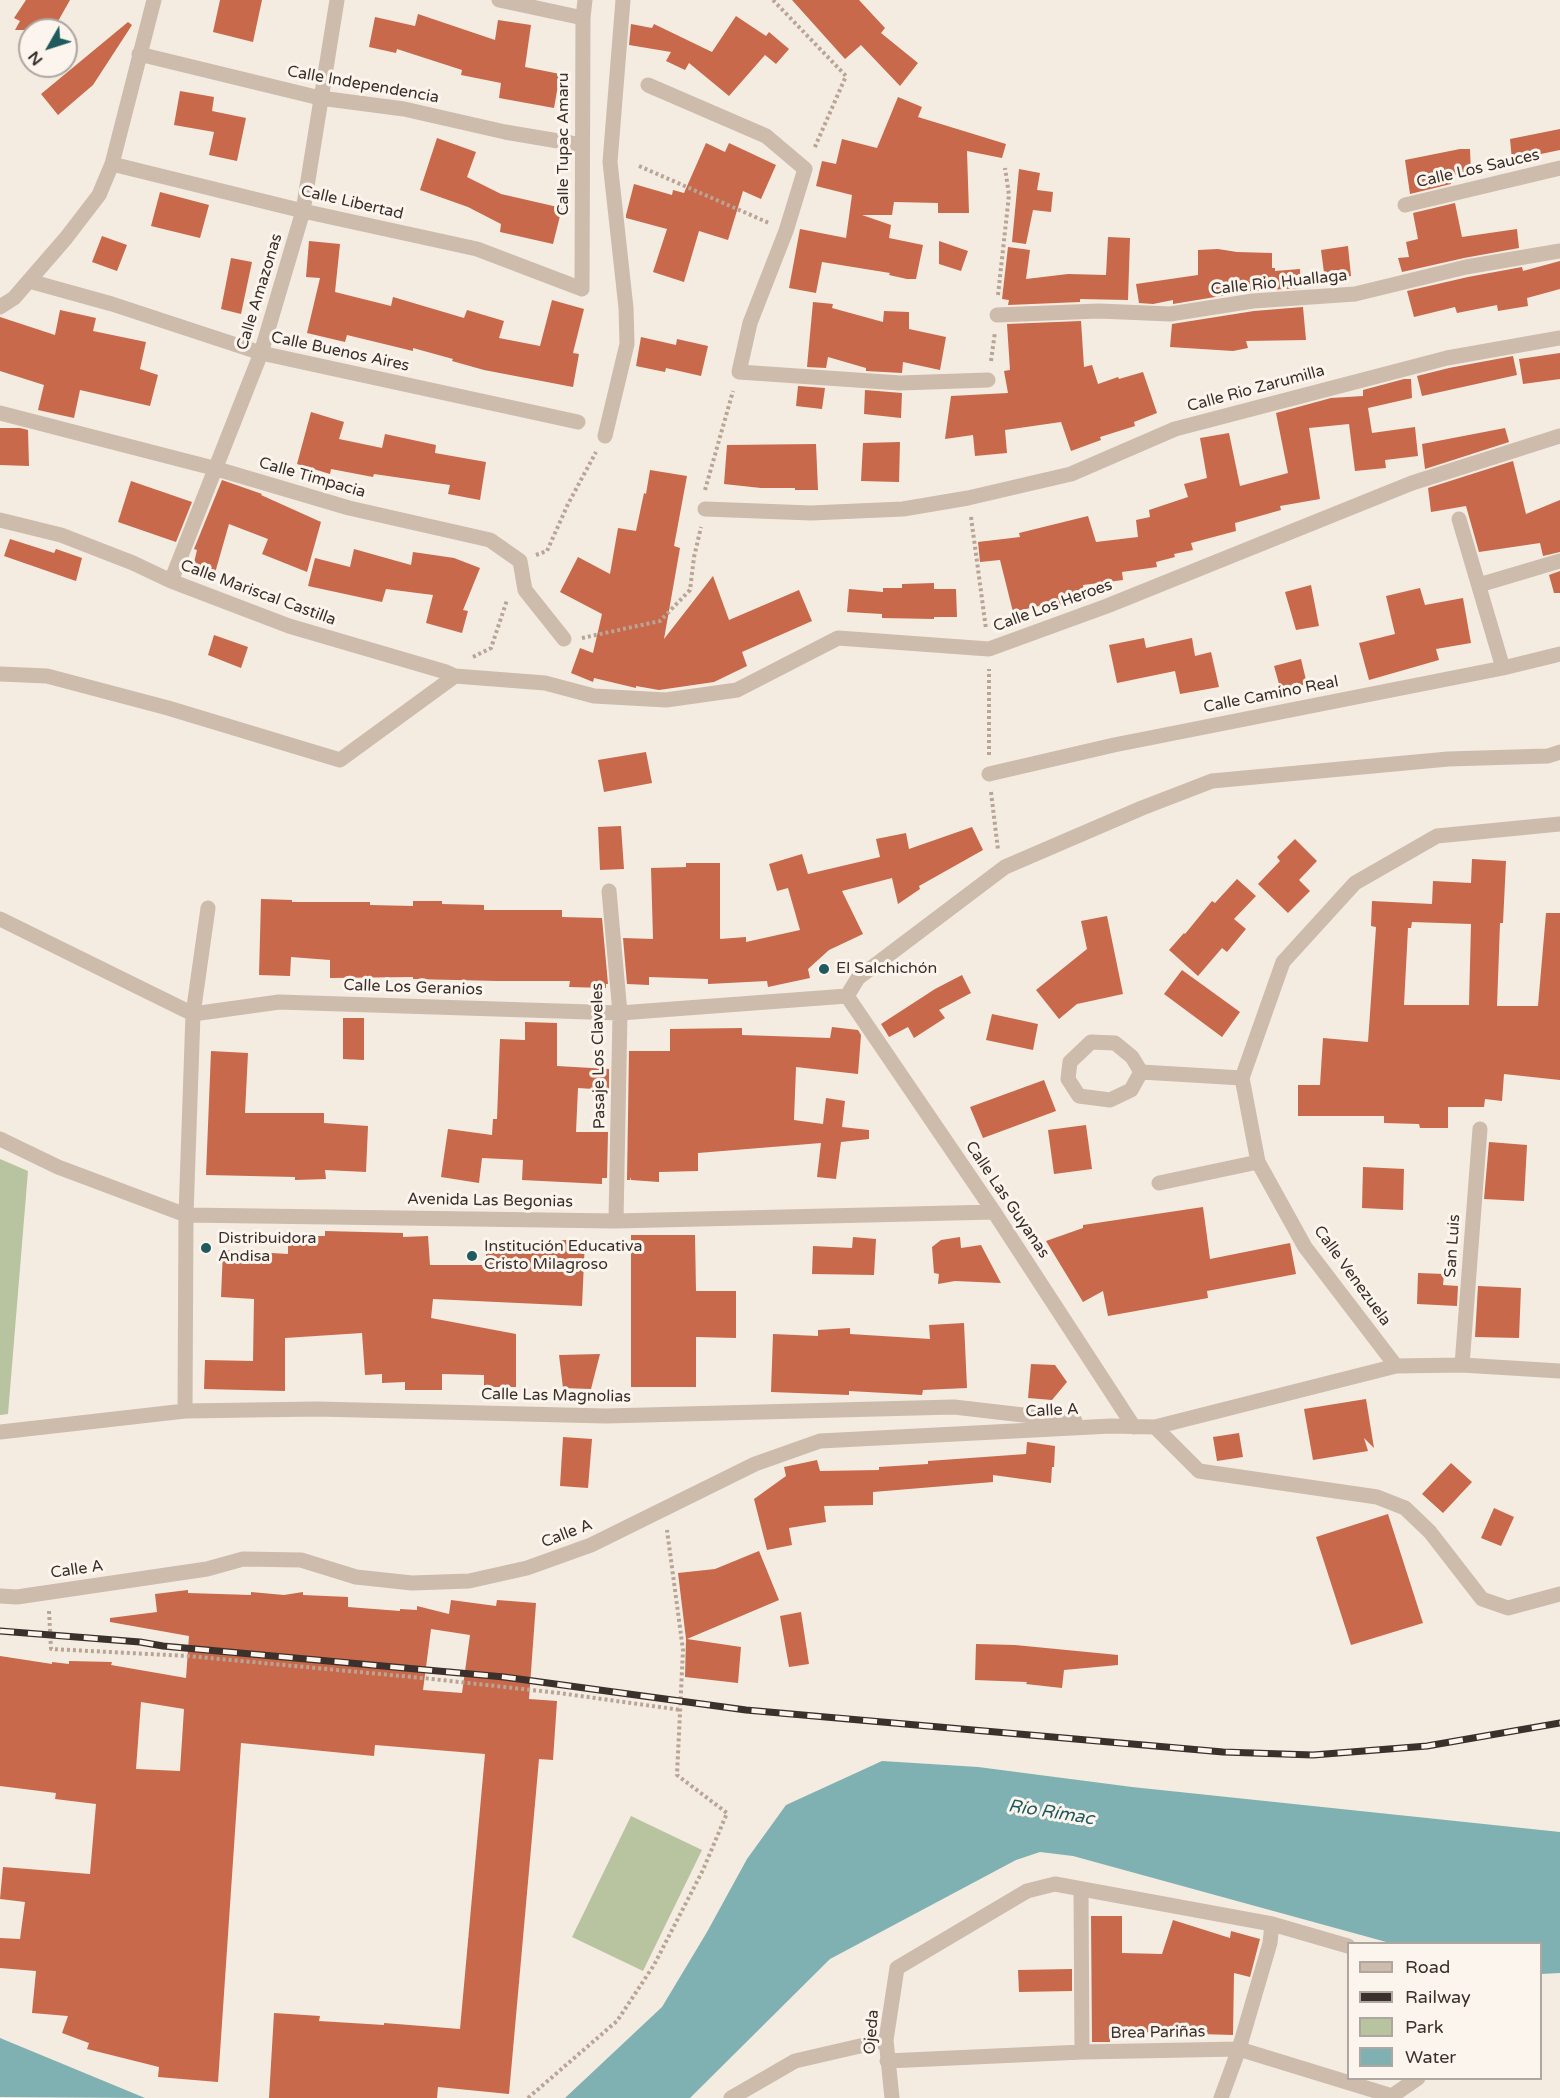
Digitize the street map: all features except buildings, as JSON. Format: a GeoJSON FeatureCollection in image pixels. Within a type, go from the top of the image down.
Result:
{"type":"FeatureCollection","features":[{"type":"Feature","properties":{"kind":"street"},"geometry":{"type":"LineString","coordinates":[[0,307],[14,298],[66,238],[99,195],[112,164],[138,54],[154,0]]}},
{"type":"Feature","properties":{"kind":"street","name":"Calle Amazonas"},"geometry":{"type":"LineString","coordinates":[[171,581],[261,353],[303,211],[337,0]]}},
{"type":"Feature","properties":{"kind":"street"},"geometry":{"type":"LineString","coordinates":[[499,0],[583,18]]}},
{"type":"Feature","properties":{"kind":"street","name":"Calle Tupac Amaru"},"geometry":{"type":"LineString","coordinates":[[582,289],[583,18],[585,0]]}},
{"type":"Feature","properties":{"kind":"street"},"geometry":{"type":"LineString","coordinates":[[605,436],[627,344],[626,308],[610,162],[623,0]]}},
{"type":"Feature","properties":{"kind":"street","name":"Calle Independencia"},"geometry":{"type":"LineString","coordinates":[[138,54],[320,98],[404,109],[505,132],[582,145]]}},
{"type":"Feature","properties":{"kind":"street"},"geometry":{"type":"LineString","coordinates":[[648,85],[766,136],[805,169],[786,231],[750,323],[739,372],[900,383],[988,380]]}},
{"type":"Feature","properties":{"kind":"street","name":"Calle Libertad"},"geometry":{"type":"LineString","coordinates":[[112,164],[303,211],[477,249],[582,289]]}},
{"type":"Feature","properties":{"kind":"street","name":"Calle Los Sauces"},"geometry":{"type":"LineString","coordinates":[[1405,205],[1560,168]]}},
{"type":"Feature","properties":{"kind":"street","name":"Calle Rio Huallaga"},"geometry":{"type":"LineString","coordinates":[[997,315],[1099,311],[1170,314],[1253,301],[1355,294],[1466,267],[1560,250]]}},
{"type":"Feature","properties":{"kind":"street","name":"Calle Buenos Aires"},"geometry":{"type":"LineString","coordinates":[[29,281],[112,304],[261,353],[578,422]]}},
{"type":"Feature","properties":{"kind":"street","name":"Calle Rio Zarumilla"},"geometry":{"type":"LineString","coordinates":[[705,509],[811,513],[903,509],[968,498],[1071,474],[1175,429],[1447,358],[1560,338]]}},
{"type":"Feature","properties":{"kind":"street","name":"Calle Timpacia"},"geometry":{"type":"LineString","coordinates":[[0,413],[217,469],[348,508],[490,540],[520,561],[525,590],[564,639]]}},
{"type":"Feature","properties":{"kind":"street","name":"Calle Los Heroes"},"geometry":{"type":"LineString","coordinates":[[545,683],[594,696],[666,700],[737,690],[838,638],[989,650],[1107,606],[1412,483],[1560,436]]}},
{"type":"Feature","properties":{"kind":"street"},"geometry":{"type":"LineString","coordinates":[[1459,519],[1503,668]]}},
{"type":"Feature","properties":{"kind":"street","name":"Calle Mariscal Castilla"},"geometry":{"type":"LineString","coordinates":[[0,520],[61,535],[133,563],[171,581],[289,626],[455,676],[545,683]]}},
{"type":"Feature","properties":{"kind":"street"},"geometry":{"type":"LineString","coordinates":[[1479,585],[1560,561]]}},
{"type":"Feature","properties":{"kind":"street","name":"Calle Camino Real"},"geometry":{"type":"LineString","coordinates":[[989,774],[1223,722],[1503,668],[1560,654]]}},
{"type":"Feature","properties":{"kind":"street"},"geometry":{"type":"LineString","coordinates":[[0,674],[47,676],[168,708],[340,760],[455,676]]}},
{"type":"Feature","properties":{"kind":"street"},"geometry":{"type":"LineString","coordinates":[[847,996],[858,978],[1005,867],[1142,808],[1212,781],[1448,759],[1548,756],[1560,752]]}},
{"type":"Feature","properties":{"kind":"street"},"geometry":{"type":"LineString","coordinates":[[1141,1072],[1242,1078],[1283,962],[1355,883],[1437,836],[1557,824]]}},
{"type":"Feature","properties":{"kind":"street","name":"Pasaje Los Claveles"},"geometry":{"type":"LineString","coordinates":[[609,891],[620,1012],[616,1221]]}},
{"type":"Feature","properties":{"kind":"street"},"geometry":{"type":"LineString","coordinates":[[185,1411],[186,1215],[193,1014],[208,908]]}},
{"type":"Feature","properties":{"kind":"street"},"geometry":{"type":"LineString","coordinates":[[0,919],[193,1014]]}},
{"type":"Feature","properties":{"kind":"street","name":"Calle Los Geranios"},"geometry":{"type":"LineString","coordinates":[[193,1014],[279,1002],[620,1012],[847,996]]}},
{"type":"Feature","properties":{"kind":"street","name":"Calle Las Guyanas"},"geometry":{"type":"LineString","coordinates":[[847,996],[994,1212],[1134,1426]]}},
{"type":"Feature","properties":{"kind":"street"},"geometry":{"type":"LineString","coordinates":[[1090,1042],[1115,1043],[1132,1057],[1141,1072],[1131,1090],[1110,1100],[1079,1096],[1068,1079],[1070,1062],[1090,1042]]}},
{"type":"Feature","properties":{"kind":"street","name":"Calle Venezuela"},"geometry":{"type":"LineString","coordinates":[[1242,1078],[1258,1162],[1305,1247],[1396,1366]]}},
{"type":"Feature","properties":{"kind":"street","name":"San Luis"},"geometry":{"type":"LineString","coordinates":[[1462,1365],[1480,1129]]}},
{"type":"Feature","properties":{"kind":"street","name":"Avenida Las Begonias"},"geometry":{"type":"LineString","coordinates":[[0,1139],[58,1167],[186,1215],[616,1221],[994,1212]]}},
{"type":"Feature","properties":{"kind":"street"},"geometry":{"type":"LineString","coordinates":[[1159,1183],[1258,1162]]}},
{"type":"Feature","properties":{"kind":"street","name":"Calle A"},"geometry":{"type":"LineString","coordinates":[[0,1596],[17,1597],[207,1569],[243,1559],[301,1560],[356,1578],[412,1583],[469,1581],[527,1568],[591,1545],[755,1464],[820,1441],[1111,1426],[1155,1427],[1396,1366],[1462,1365],[1560,1371]]}},
{"type":"Feature","properties":{"kind":"street","name":"Calle Las Magnolias"},"geometry":{"type":"LineString","coordinates":[[0,1432],[185,1411],[317,1409],[606,1416],[954,1407],[1021,1413],[1111,1426]]}},
{"type":"Feature","properties":{"kind":"street"},"geometry":{"type":"LineString","coordinates":[[1155,1427],[1198,1471],[1377,1497],[1405,1508],[1430,1532],[1482,1599],[1508,1608],[1560,1594]]}},
{"type":"Feature","properties":{"kind":"street","name":"Ojeda"},"geometry":{"type":"LineString","coordinates":[[892,2098],[886,2040],[897,1968],[1027,1891],[1055,1884],[1081,1890]]}},
{"type":"Feature","properties":{"kind":"street"},"geometry":{"type":"LineString","coordinates":[[1082,2052],[1081,1890],[1272,1924],[1347,1946]]}},
{"type":"Feature","properties":{"kind":"street"},"geometry":{"type":"LineString","coordinates":[[1221,2098],[1239,2049],[1270,1943],[1272,1924]]}},
{"type":"Feature","properties":{"kind":"street"},"geometry":{"type":"LineString","coordinates":[[731,2098],[795,2061],[886,2040]]}},
{"type":"Feature","properties":{"kind":"street","name":"Brea Pariñas"},"geometry":{"type":"LineString","coordinates":[[887,2061],[1082,2052],[1239,2049],[1392,2096],[1416,2080]]}},
{"type":"Feature","properties":{"kind":"path"},"geometry":{"type":"LineString","coordinates":[[773,0],[846,76],[805,169]]}},
{"type":"Feature","properties":{"kind":"path"},"geometry":{"type":"LineString","coordinates":[[639,166],[786,231]]}},
{"type":"Feature","properties":{"kind":"path"},"geometry":{"type":"LineString","coordinates":[[988,380],[1009,195],[1005,168]]}},
{"type":"Feature","properties":{"kind":"path"},"geometry":{"type":"LineString","coordinates":[[564,639],[579,639],[660,621],[690,590],[694,557],[705,509],[702,498],[739,372]]}},
{"type":"Feature","properties":{"kind":"path"},"geometry":{"type":"LineString","coordinates":[[968,498],[989,650],[989,774],[997,848],[1005,867]]}},
{"type":"Feature","properties":{"kind":"path"},"geometry":{"type":"LineString","coordinates":[[528,2098],[617,2021],[654,1965],[703,1870],[727,1813],[676,1775],[681,1710],[682,1650],[665,1509]]}},
{"type":"Feature","properties":{"kind":"path"},"geometry":{"type":"LineString","coordinates":[[48,1592],[51,1649],[188,1656],[423,1678],[560,1693],[681,1710]]}},
{"type":"Feature","properties":{"kind":"green space"},"geometry":{"type":"Polygon","coordinates":[[[0,1159],[28,1171],[8,1414],[0,1415],[0,1159]]]}},
{"type":"Feature","properties":{"kind":"green space"},"geometry":{"type":"Polygon","coordinates":[[[631,1816],[702,1850],[643,1971],[572,1937],[631,1816]]]}},
{"type":"Feature","properties":{"kind":"water","name":"Río Rímac"},"geometry":{"type":"Polygon","coordinates":[[[882,1761],[978,1767],[1132,1787],[1560,1832],[1560,1973],[1542,1974],[1542,1942],[1386,1942],[1073,1856],[1040,1852],[1016,1860],[830,1959],[690,2098],[565,2098],[662,2007],[747,1859],[786,1805],[882,1761]]]}},
{"type":"Feature","properties":{"kind":"water"},"geometry":{"type":"Polygon","coordinates":[[[0,2038],[145,2098],[0,2097],[0,2038]]]}},
{"type":"Feature","properties":{"kind":"railway"},"geometry":{"type":"LineString","coordinates":[[0,1631],[504,1677],[746,1710],[1223,1752],[1313,1755],[1427,1746],[1560,1723]]}},
{"type":"Feature","properties":{"kind":"place","name":"El Salchichón"},"geometry":{"type":"Point","coordinates":[824,969]}},
{"type":"Feature","properties":{"kind":"place","name":"Distribuidora Andisa"},"geometry":{"type":"Point","coordinates":[206,1248]}},
{"type":"Feature","properties":{"kind":"place","name":"Institución Educativa Cristo Milagroso"},"geometry":{"type":"Point","coordinates":[472,1256]}}]}
